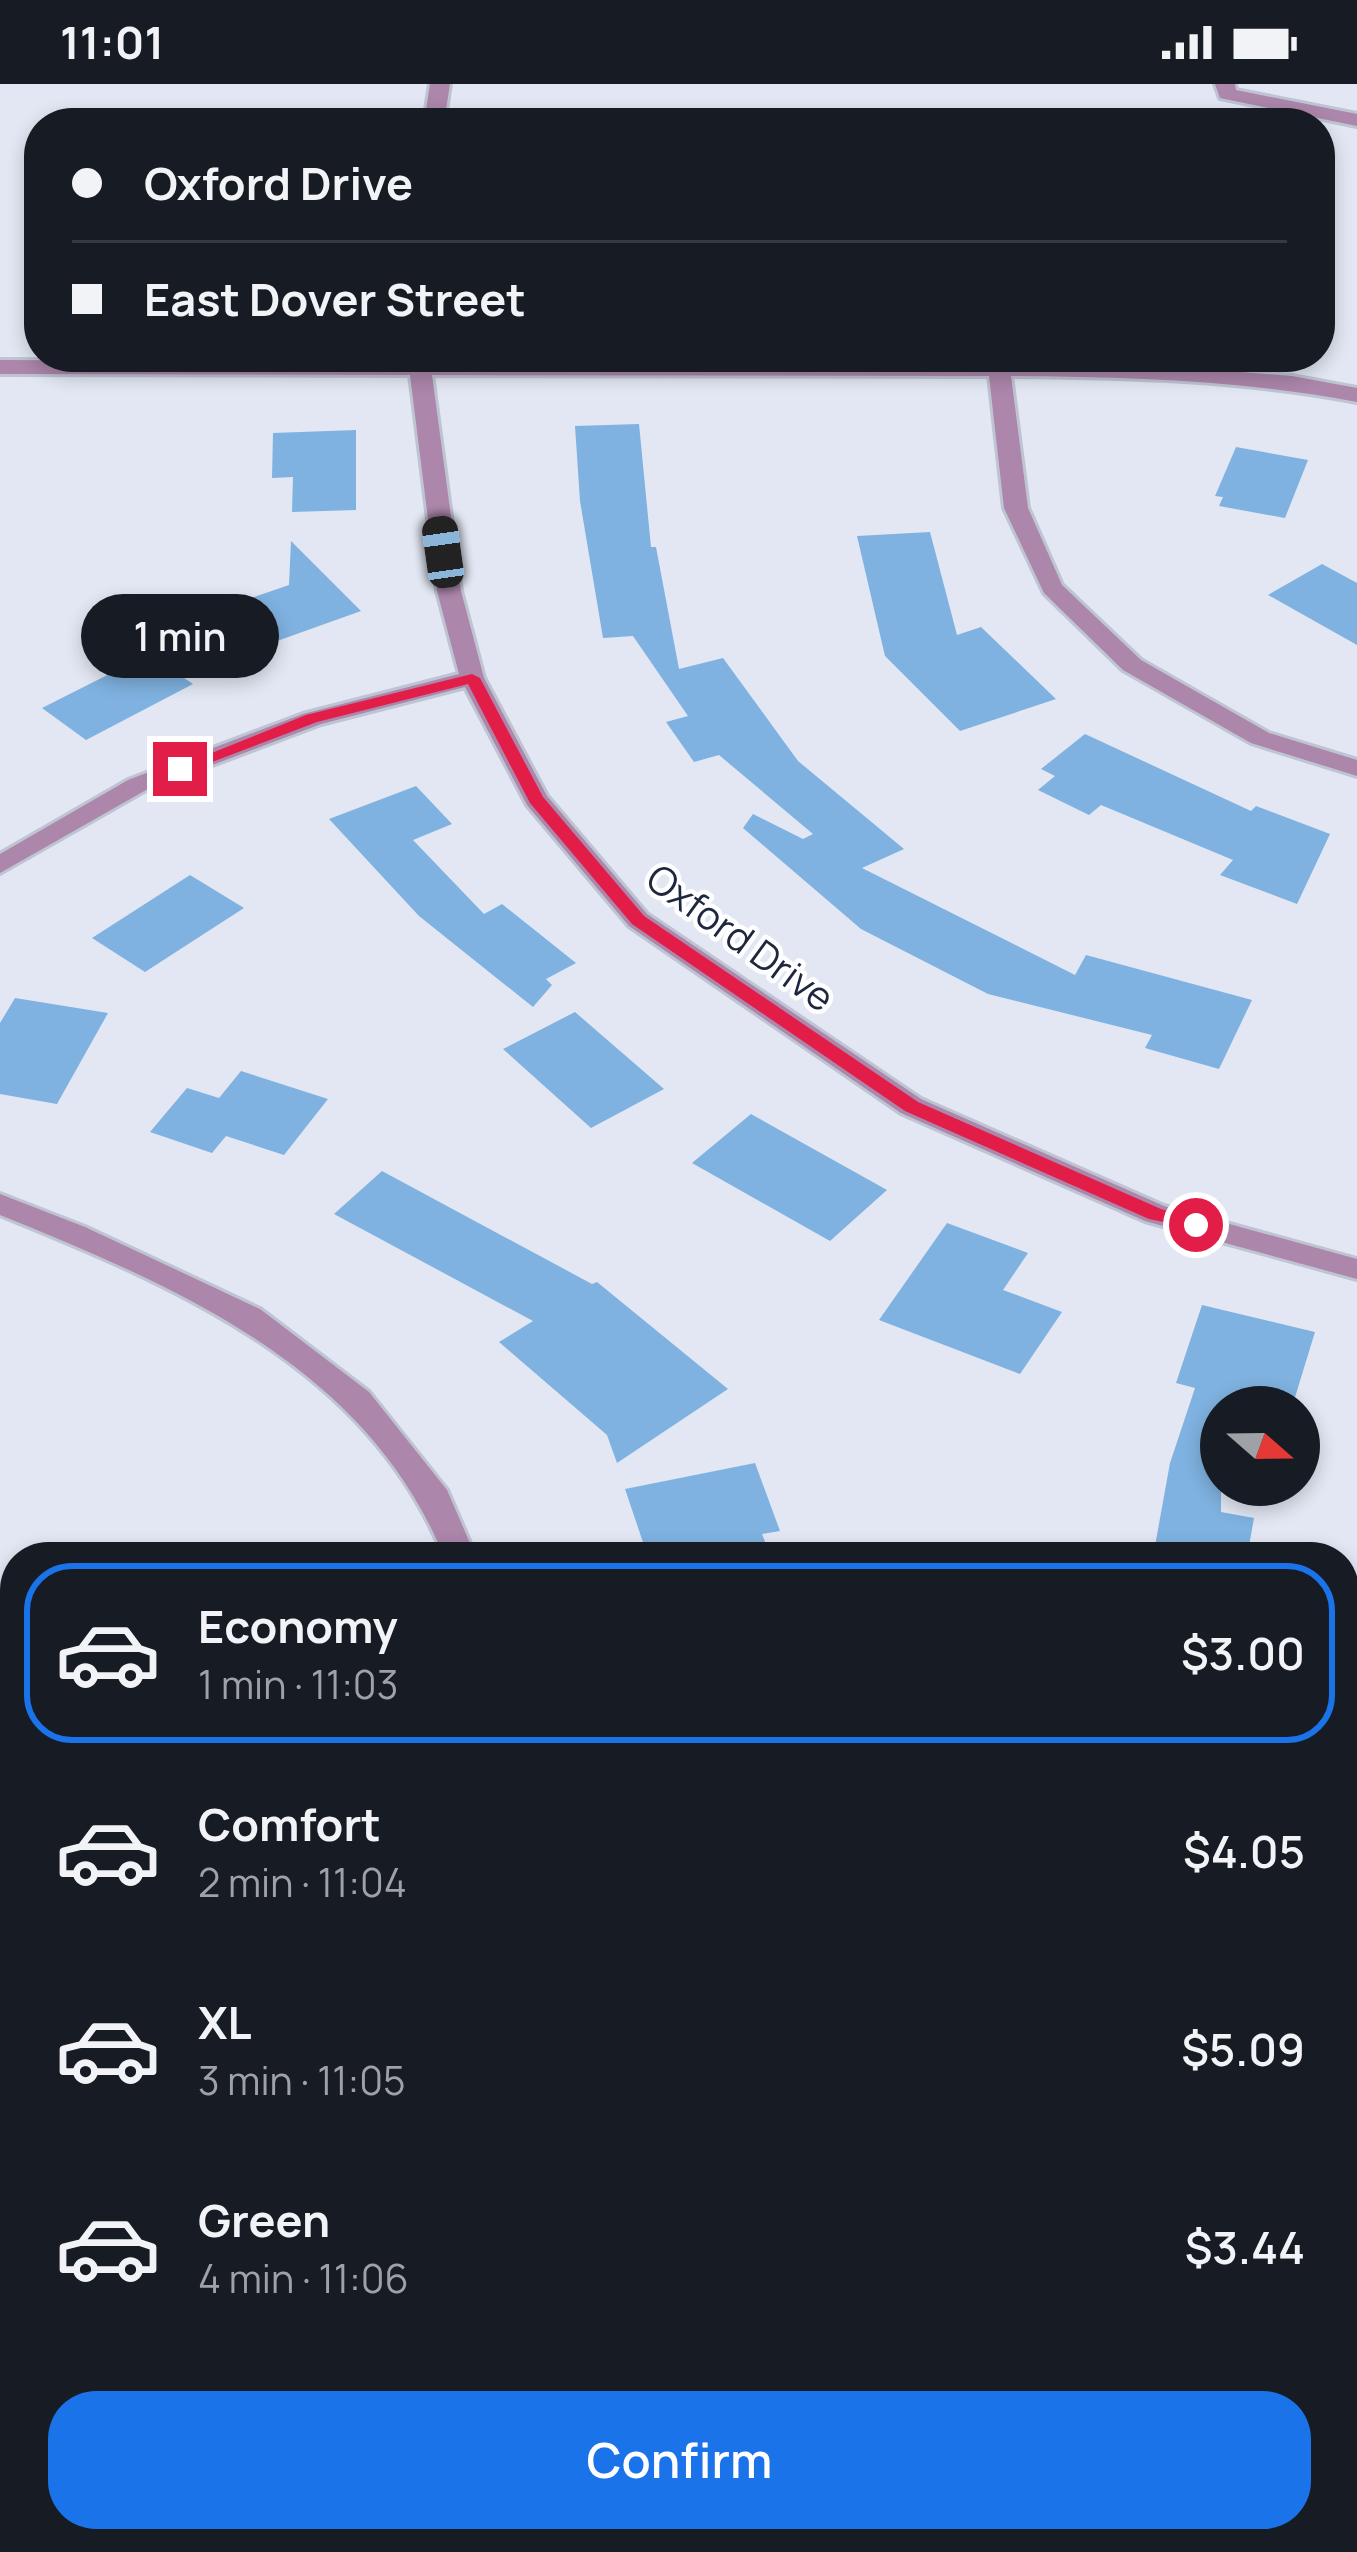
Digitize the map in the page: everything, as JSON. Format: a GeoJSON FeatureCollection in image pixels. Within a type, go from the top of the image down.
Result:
{"type":"FeatureCollection","features":[{"type":"Feature","properties":{"kind":"street"},"geometry":{"type":"LineString","coordinates":[[1226,89],[1309,108]]}},
{"type":"Feature","properties":{"kind":"street","name":"Oxford Drive"},"geometry":{"type":"LineString","coordinates":[[420,372],[449,591],[472,678],[536,799],[638,920],[911,1106],[1155,1214],[1357,1269]]}},
{"type":"Feature","properties":{"kind":"street"},"geometry":{"type":"LineString","coordinates":[[999,372],[1016,508],[1052,588],[1132,665],[1260,739],[1357,768]]}},
{"type":"Feature","properties":{"kind":"street"},"geometry":{"type":"LineString","coordinates":[[1154,372],[1292,383],[1357,395]]}},
{"type":"Feature","properties":{"kind":"street"},"geometry":{"type":"LineString","coordinates":[[0,865],[136,785],[312,719],[472,678]]}},
{"type":"Feature","properties":{"kind":"street"},"geometry":{"type":"LineString","coordinates":[[0,1204],[75,1234],[249,1317],[358,1400],[436,1498],[454,1542]]}},
{"type":"Feature","properties":{"kind":"building"},"geometry":{"type":"Polygon","coordinates":[[[639,424],[651,547],[656,547],[679,669],[723,658],[798,761],[904,849],[862,868],[1075,975],[1086,955],[1252,1000],[1219,1069],[1145,1048],[1152,1035],[988,994],[861,929],[743,828],[753,814],[803,839],[813,834],[719,755],[694,762],[666,722],[688,716],[633,636],[603,638],[580,501],[575,426],[639,424]]]}},
{"type":"Feature","properties":{"kind":"building"},"geometry":{"type":"Polygon","coordinates":[[[356,430],[356,510],[292,512],[293,477],[272,478],[273,433],[356,430]]]}},
{"type":"Feature","properties":{"kind":"building"},"geometry":{"type":"Polygon","coordinates":[[[1236,447],[1308,460],[1285,518],[1219,506],[1223,497],[1215,496],[1236,447]]]}},
{"type":"Feature","properties":{"kind":"building"},"geometry":{"type":"Polygon","coordinates":[[[930,532],[957,635],[981,627],[1056,699],[960,731],[885,656],[857,536],[930,532]]]}},
{"type":"Feature","properties":{"kind":"building"},"geometry":{"type":"Polygon","coordinates":[[[291,541],[361,611],[235,656],[198,616],[289,585],[291,541]]]}},
{"type":"Feature","properties":{"kind":"building"},"geometry":{"type":"Polygon","coordinates":[[[1322,564],[1357,583],[1357,645],[1268,595],[1322,564]]]}},
{"type":"Feature","properties":{"kind":"building"},"geometry":{"type":"Polygon","coordinates":[[[149,654],[193,684],[86,740],[42,708],[149,654]]]}},
{"type":"Feature","properties":{"kind":"building"},"geometry":{"type":"Polygon","coordinates":[[[1085,734],[1251,811],[1256,806],[1330,834],[1297,904],[1220,875],[1233,860],[1101,805],[1089,815],[1038,790],[1055,776],[1041,769],[1085,734]]]}},
{"type":"Feature","properties":{"kind":"building"},"geometry":{"type":"Polygon","coordinates":[[[416,786],[452,824],[413,840],[484,914],[502,904],[576,963],[546,979],[552,985],[533,1007],[419,916],[329,819],[416,786]]]}},
{"type":"Feature","properties":{"kind":"building"},"geometry":{"type":"Polygon","coordinates":[[[190,875],[244,908],[145,972],[92,938],[190,875]]]}},
{"type":"Feature","properties":{"kind":"building"},"geometry":{"type":"Polygon","coordinates":[[[15,998],[108,1013],[57,1104],[0,1094],[0,1023],[15,998]]]}},
{"type":"Feature","properties":{"kind":"building"},"geometry":{"type":"Polygon","coordinates":[[[575,1012],[664,1089],[591,1128],[503,1049],[575,1012]]]}},
{"type":"Feature","properties":{"kind":"building"},"geometry":{"type":"Polygon","coordinates":[[[241,1071],[328,1099],[284,1155],[226,1136],[212,1153],[150,1132],[187,1088],[219,1098],[241,1071]]]}},
{"type":"Feature","properties":{"kind":"building"},"geometry":{"type":"Polygon","coordinates":[[[751,1114],[887,1190],[830,1241],[692,1163],[751,1114]]]}},
{"type":"Feature","properties":{"kind":"building"},"geometry":{"type":"Polygon","coordinates":[[[382,1171],[592,1284],[597,1282],[728,1389],[617,1463],[607,1435],[499,1342],[533,1321],[334,1214],[382,1171]]]}},
{"type":"Feature","properties":{"kind":"building"},"geometry":{"type":"Polygon","coordinates":[[[947,1223],[1028,1253],[1003,1290],[1062,1312],[1020,1374],[879,1320],[947,1223]]]}},
{"type":"Feature","properties":{"kind":"building"},"geometry":{"type":"Polygon","coordinates":[[[1202,1305],[1315,1332],[1298,1386],[1200,1386],[1200,1506],[1221,1506],[1221,1512],[1254,1518],[1250,1542],[1156,1542],[1170,1463],[1195,1388],[1176,1383],[1202,1305]]]}},
{"type":"Feature","properties":{"kind":"building"},"geometry":{"type":"Polygon","coordinates":[[[755,1463],[780,1531],[762,1534],[765,1542],[643,1542],[625,1489],[755,1463]]]}},
{"type":"Feature","properties":{"kind":"route"},"geometry":{"type":"LineString","coordinates":[[180,769],[312,719],[472,678],[536,799],[638,920],[911,1106],[1155,1214],[1196,1225]]}}]}
